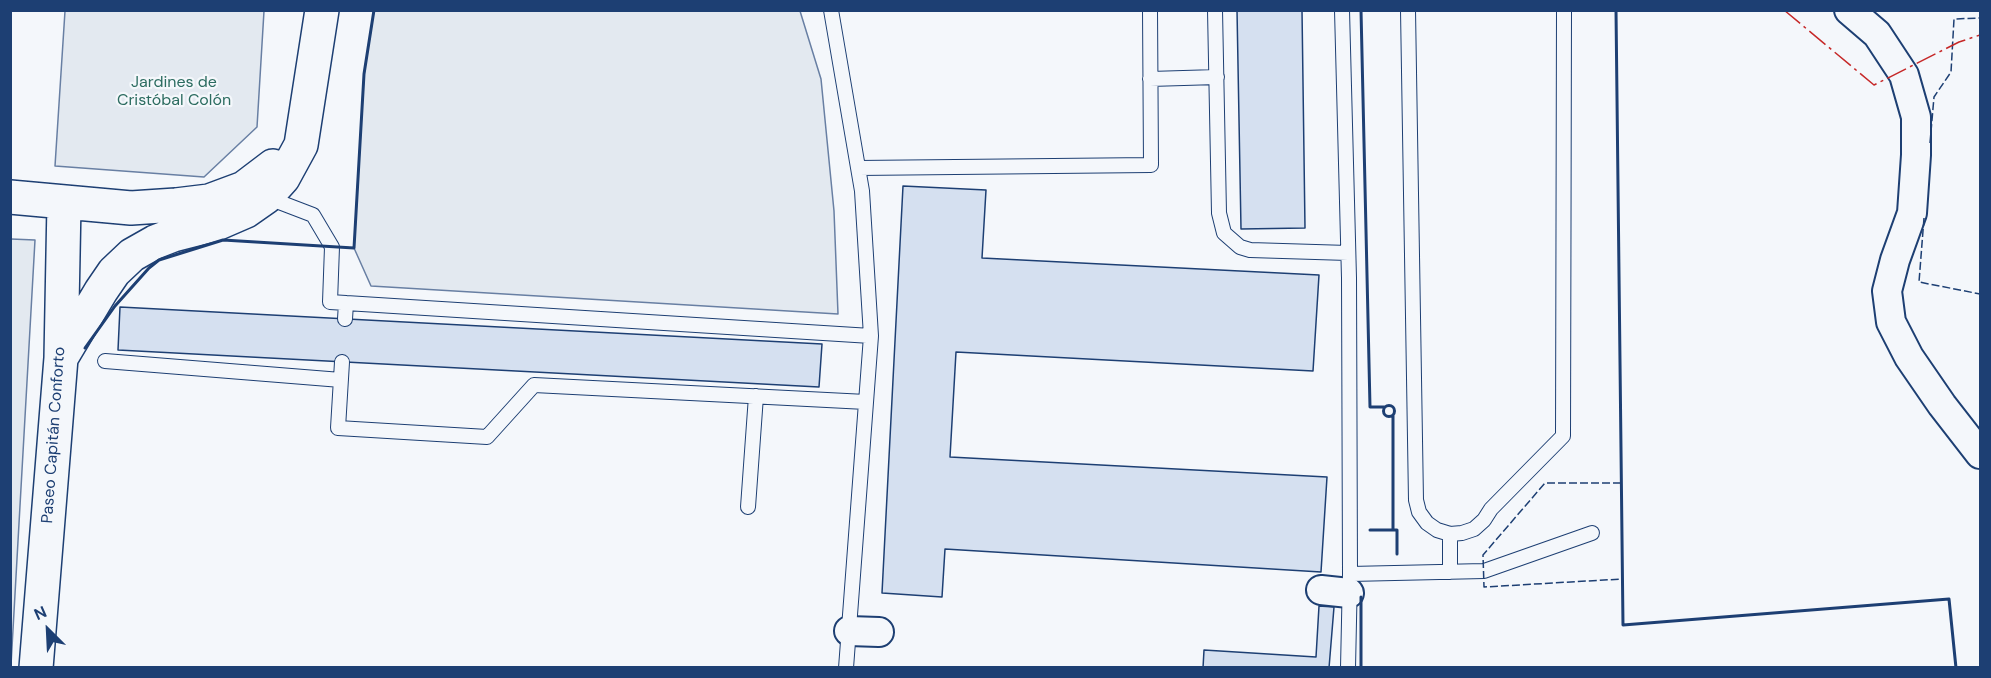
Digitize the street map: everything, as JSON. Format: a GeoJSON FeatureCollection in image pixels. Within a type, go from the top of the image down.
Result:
{"type":"FeatureCollection","features":[{"type":"Feature","properties":{"kind":"street"},"geometry":{"type":"LineString","coordinates":[[61,358],[114,272],[132,255],[173,235],[216,224],[246,211],[266,197],[283,178],[301,145],[322,10]]}},
{"type":"Feature","properties":{"kind":"street"},"geometry":{"type":"LineString","coordinates":[[1849,10],[1877,34],[1904,75],[1916,117],[1912,213],[1894,260],[1887,291],[1891,322],[1909,357],[1980,454]]}},
{"type":"Feature","properties":{"kind":"street"},"geometry":{"type":"LineString","coordinates":[[10,197],[130,207],[176,206],[209,201],[244,188],[301,145]]}},
{"type":"Feature","properties":{"kind":"street","name":"Paseo Capitán Conforto"},"geometry":{"type":"LineString","coordinates":[[36,668],[61,358],[64,203]]}},
{"type":"Feature","properties":{"kind":"street"},"geometry":{"type":"LineString","coordinates":[[1321,590],[1350,584]]}},
{"type":"Feature","properties":{"kind":"street"},"geometry":{"type":"LineString","coordinates":[[849,631],[879,632]]}},
{"type":"Feature","properties":{"kind":"lane"},"geometry":{"type":"LineString","coordinates":[[831,10],[862,191],[871,336],[846,668]]}},
{"type":"Feature","properties":{"kind":"lane"},"geometry":{"type":"LineString","coordinates":[[858,168],[1151,165],[1149,10]]}},
{"type":"Feature","properties":{"kind":"lane"},"geometry":{"type":"LineString","coordinates":[[1215,10],[1219,213],[1224,233],[1240,247],[1250,250],[1348,253]]}},
{"type":"Feature","properties":{"kind":"lane"},"geometry":{"type":"LineString","coordinates":[[1342,10],[1348,253],[1350,584],[1348,668]]}},
{"type":"Feature","properties":{"kind":"lane"},"geometry":{"type":"LineString","coordinates":[[1408,10],[1416,500],[1419,512],[1426,523],[1450,534],[1474,529],[1563,436],[1564,10]]}},
{"type":"Feature","properties":{"kind":"lane"},"geometry":{"type":"LineString","coordinates":[[1150,79],[1217,77]]}},
{"type":"Feature","properties":{"kind":"lane"},"geometry":{"type":"LineString","coordinates":[[266,197],[313,215],[332,247],[330,302],[871,336]]}},
{"type":"Feature","properties":{"kind":"lane"},"geometry":{"type":"LineString","coordinates":[[345,319],[346,303]]}},
{"type":"Feature","properties":{"kind":"lane"},"geometry":{"type":"LineString","coordinates":[[105,361],[341,380]]}},
{"type":"Feature","properties":{"kind":"lane"},"geometry":{"type":"LineString","coordinates":[[342,362],[338,428],[487,437],[534,385],[866,402]]}},
{"type":"Feature","properties":{"kind":"lane"},"geometry":{"type":"LineString","coordinates":[[748,507],[756,396]]}},
{"type":"Feature","properties":{"kind":"lane"},"geometry":{"type":"LineString","coordinates":[[1350,584],[1450,572],[1484,571],[1592,533]]}},
{"type":"Feature","properties":{"kind":"lane"},"geometry":{"type":"LineString","coordinates":[[1450,534],[1450,572]]}},
{"type":"Feature","properties":{"kind":"green space","name":"Jardines de Cristóbal Colón"},"geometry":{"type":"Polygon","coordinates":[[[65,11],[264,11],[257,127],[204,177],[55,166],[65,11]]]}},
{"type":"Feature","properties":{"kind":"green space"},"geometry":{"type":"Polygon","coordinates":[[[374,11],[800,11],[821,79],[834,211],[838,314],[371,286],[354,248],[364,74],[374,11]]]}},
{"type":"Feature","properties":{"kind":"green space"},"geometry":{"type":"Polygon","coordinates":[[[10,239],[35,240],[11,665],[10,239]]]}},
{"type":"Feature","properties":{"kind":"building"},"geometry":{"type":"Polygon","coordinates":[[[1237,10],[1302,10],[1305,228],[1241,229],[1237,10]]]}},
{"type":"Feature","properties":{"kind":"building"},"geometry":{"type":"Polygon","coordinates":[[[903,186],[986,190],[982,258],[1319,275],[1313,371],[956,352],[950,457],[1327,477],[1321,572],[945,549],[942,597],[882,593],[903,186]]]}},
{"type":"Feature","properties":{"kind":"building"},"geometry":{"type":"Polygon","coordinates":[[[120,307],[822,344],[819,387],[118,350],[120,307]]]}},
{"type":"Feature","properties":{"kind":"building"},"geometry":{"type":"Polygon","coordinates":[[[1319,606],[1334,607],[1329,668],[1203,668],[1204,650],[1316,657],[1319,606]]]}},
{"type":"Feature","properties":{"kind":"fence"},"geometry":{"type":"LineString","coordinates":[[1930,143],[1934,97],[1951,72],[1954,19],[1980,18]]}},
{"type":"Feature","properties":{"kind":"fence"},"geometry":{"type":"LineString","coordinates":[[1924,218],[1919,282],[1980,294]]}},
{"type":"Feature","properties":{"kind":"fence"},"geometry":{"type":"LineString","coordinates":[[1621,483],[1545,483],[1483,555],[1484,587],[1622,579]]}},
{"type":"Feature","properties":{"kind":"wall"},"geometry":{"type":"LineString","coordinates":[[85,348],[115,306],[159,260],[223,240],[354,248],[364,74],[374,10]]}},
{"type":"Feature","properties":{"kind":"wall"},"geometry":{"type":"LineString","coordinates":[[1361,10],[1370,407],[1385,407]]}},
{"type":"Feature","properties":{"kind":"wall"},"geometry":{"type":"LineString","coordinates":[[1616,10],[1623,625],[1949,599],[1956,668]]}},
{"type":"Feature","properties":{"kind":"wall"},"geometry":{"type":"LineString","coordinates":[[1389,406],[1393,407],[1394,411],[1393,415],[1389,416],[1385,415],[1384,411],[1385,407],[1389,406]]}},
{"type":"Feature","properties":{"kind":"wall"},"geometry":{"type":"LineString","coordinates":[[1393,415],[1393,529]]}},
{"type":"Feature","properties":{"kind":"wall"},"geometry":{"type":"LineString","coordinates":[[1370,530],[1397,530],[1397,554]]}},
{"type":"Feature","properties":{"kind":"wall"},"geometry":{"type":"LineString","coordinates":[[1361,597],[1361,668]]}},
{"type":"Feature","properties":{"kind":"power"},"geometry":{"type":"LineString","coordinates":[[1784,10],[1874,85],[1959,42],[1980,35]]}}]}
